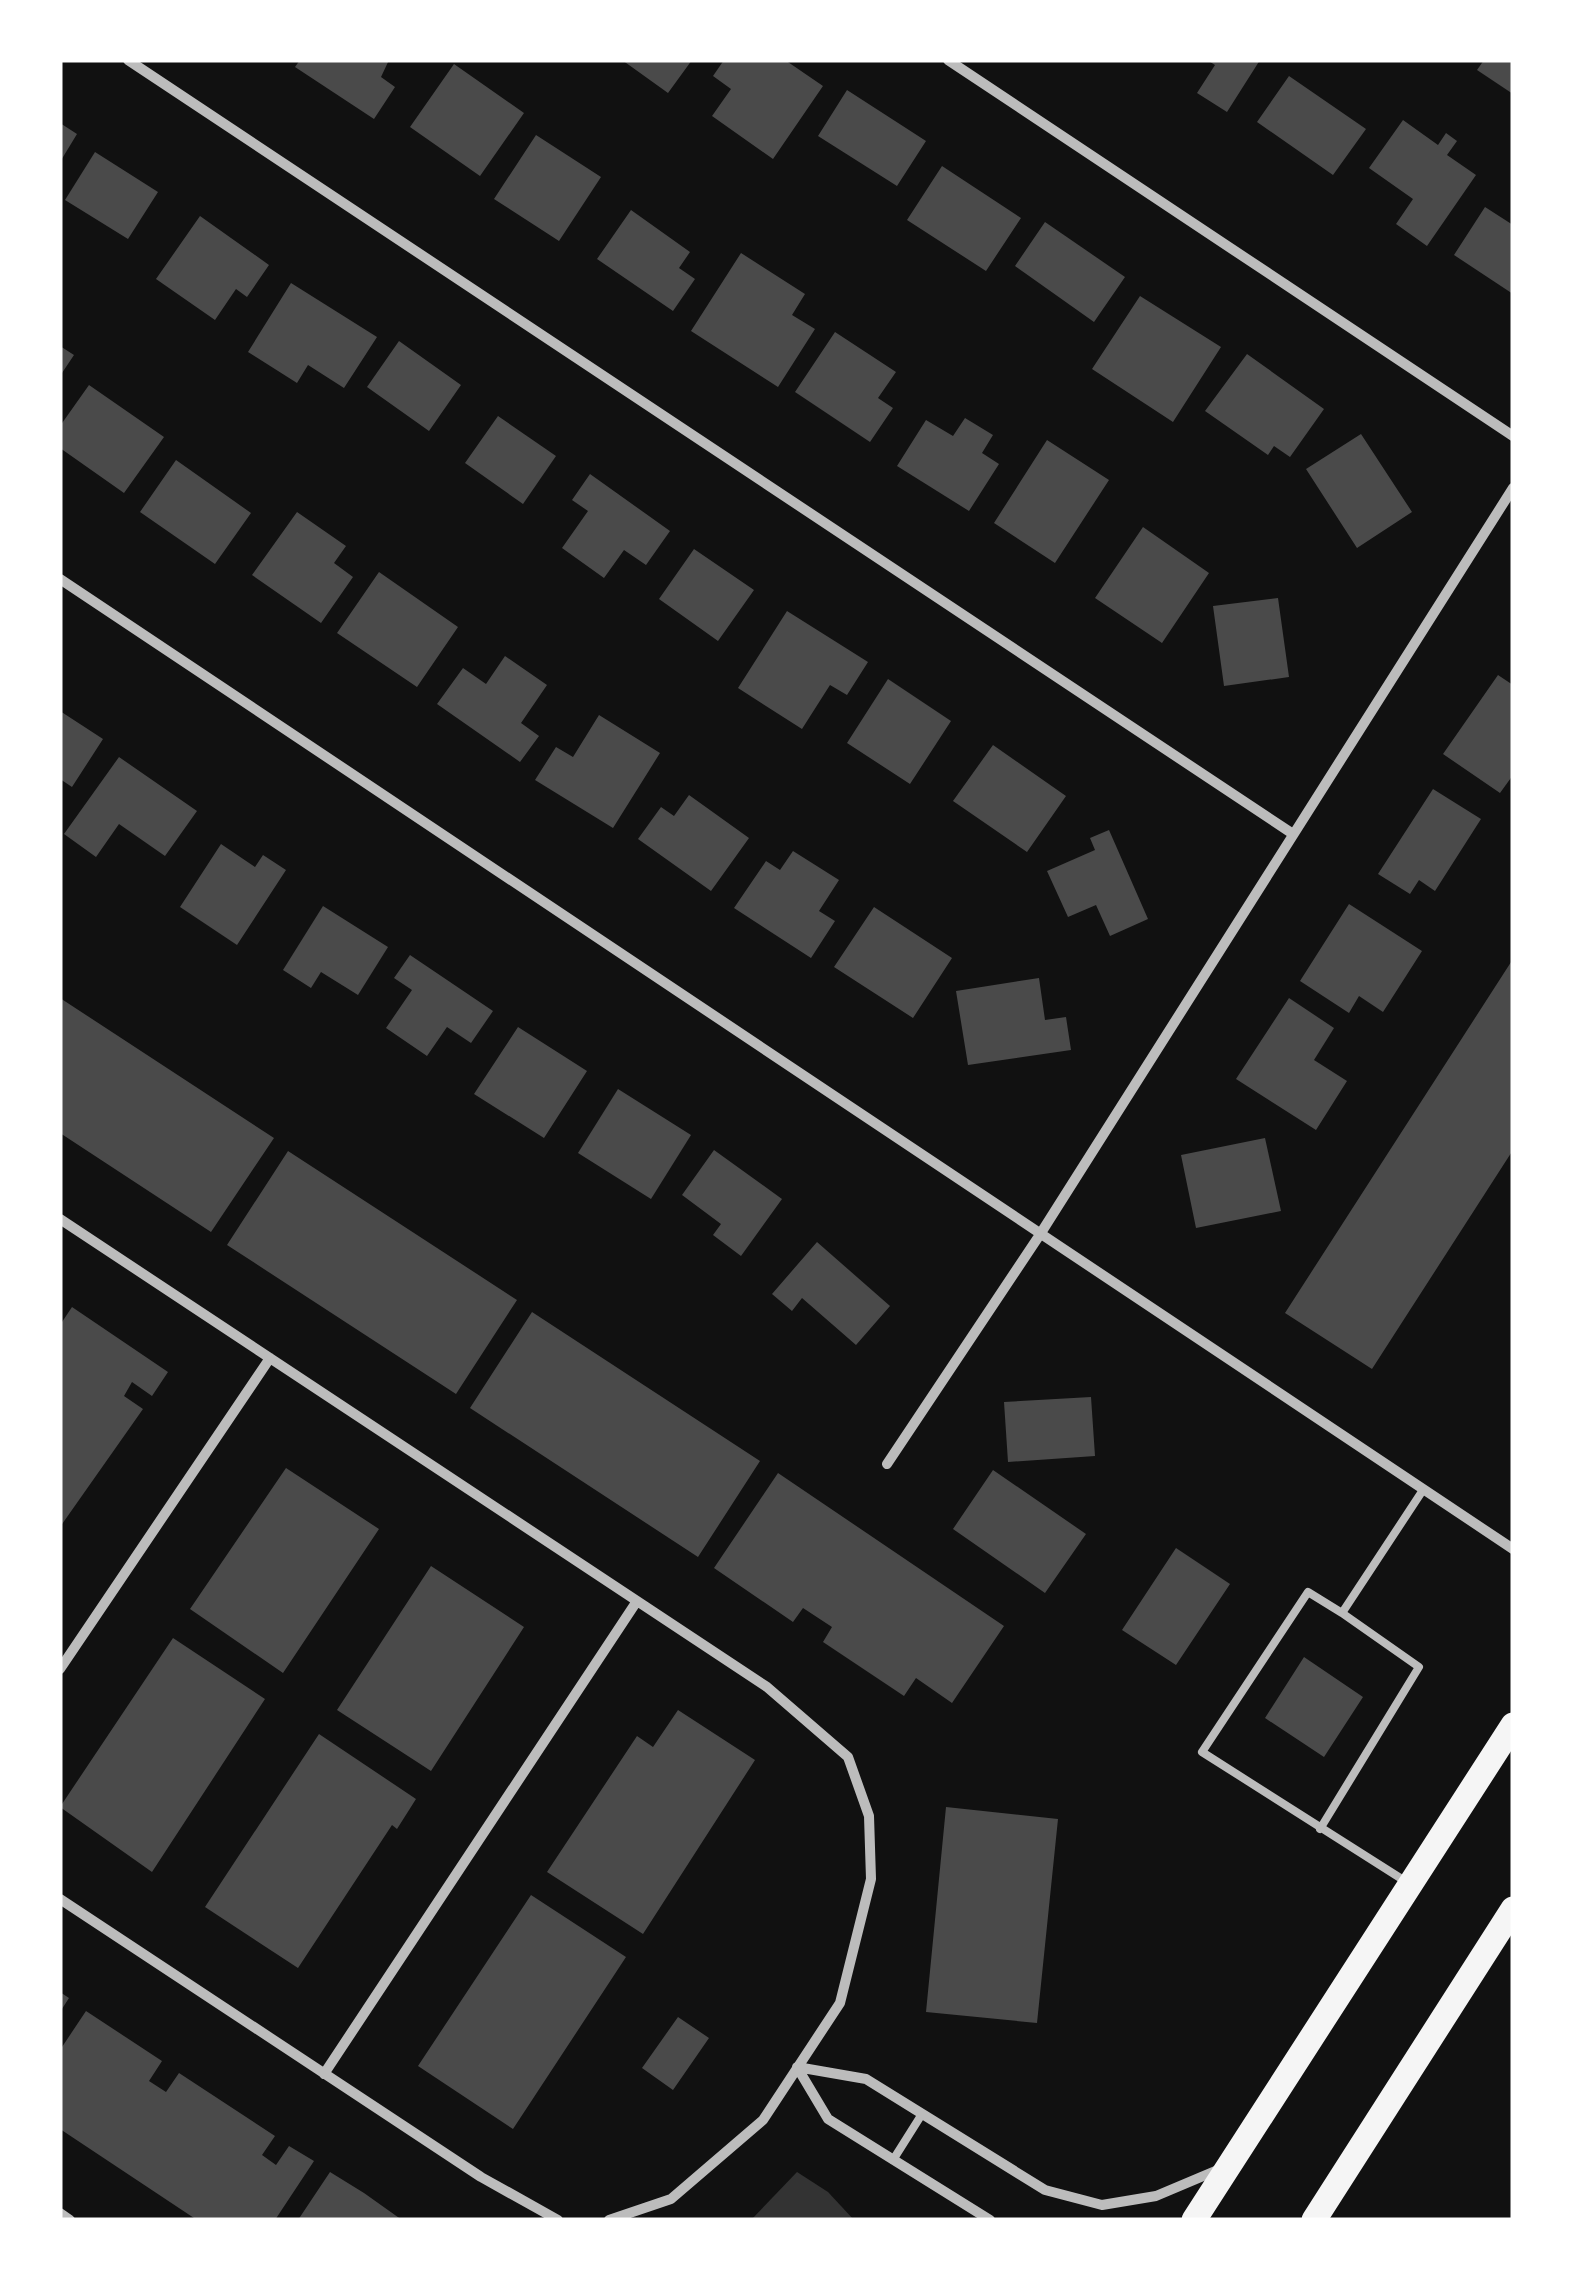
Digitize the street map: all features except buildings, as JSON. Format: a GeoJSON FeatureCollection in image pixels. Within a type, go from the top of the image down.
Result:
{"type":"FeatureCollection","features":[{"type":"Feature","properties":{"kind":"main road"},"geometry":{"type":"LineString","coordinates":[[1194,2220],[1513,1725]]}},
{"type":"Feature","properties":{"kind":"main road"},"geometry":{"type":"LineString","coordinates":[[1324,2216],[1513,1908]]}},
{"type":"Feature","properties":{"kind":"street"},"geometry":{"type":"LineString","coordinates":[[128,60],[1293,834]]}},
{"type":"Feature","properties":{"kind":"street"},"geometry":{"type":"LineString","coordinates":[[948,60],[1513,436]]}},
{"type":"Feature","properties":{"kind":"street"},"geometry":{"type":"LineString","coordinates":[[888,1464],[1039,1236],[1513,488]]}},
{"type":"Feature","properties":{"kind":"street"},"geometry":{"type":"LineString","coordinates":[[60,579],[1513,1549]]}},
{"type":"Feature","properties":{"kind":"street"},"geometry":{"type":"LineString","coordinates":[[60,1219],[768,1687],[848,1757],[869,1816],[871,1879],[840,2003],[762,2120],[671,2199],[610,2220]]}},
{"type":"Feature","properties":{"kind":"street"},"geometry":{"type":"LineString","coordinates":[[60,1669],[270,1358]]}},
{"type":"Feature","properties":{"kind":"street"},"geometry":{"type":"LineString","coordinates":[[324,2074],[638,1601]]}},
{"type":"Feature","properties":{"kind":"street"},"geometry":{"type":"LineString","coordinates":[[60,1899],[482,2178],[558,2220]]}},
{"type":"Feature","properties":{"kind":"street"},"geometry":{"type":"LineString","coordinates":[[797,2067],[866,2079],[1045,2190],[1102,2204],[1156,2196],[1230,2164]]}},
{"type":"Feature","properties":{"kind":"street"},"geometry":{"type":"LineString","coordinates":[[797,2067],[828,2119],[990,2220]]}},
{"type":"Feature","properties":{"kind":"street"},"geometry":{"type":"LineString","coordinates":[[60,2214],[70,2220]]}},
{"type":"Feature","properties":{"kind":"lane"},"geometry":{"type":"LineString","coordinates":[[1342,1613],[1424,1490]]}},
{"type":"Feature","properties":{"kind":"lane"},"geometry":{"type":"LineString","coordinates":[[1320,1829],[1420,1667],[1308,1592],[1202,1752],[1320,1829],[1410,1884]]}},
{"type":"Feature","properties":{"kind":"lane"},"geometry":{"type":"LineString","coordinates":[[893,2160],[922,2114]]}},
{"type":"Feature","properties":{"kind":"shaded area"},"geometry":{"type":"Polygon","coordinates":[[[797,2172],[828,2192],[854,2220],[751,2220],[797,2172]]]}}]}
